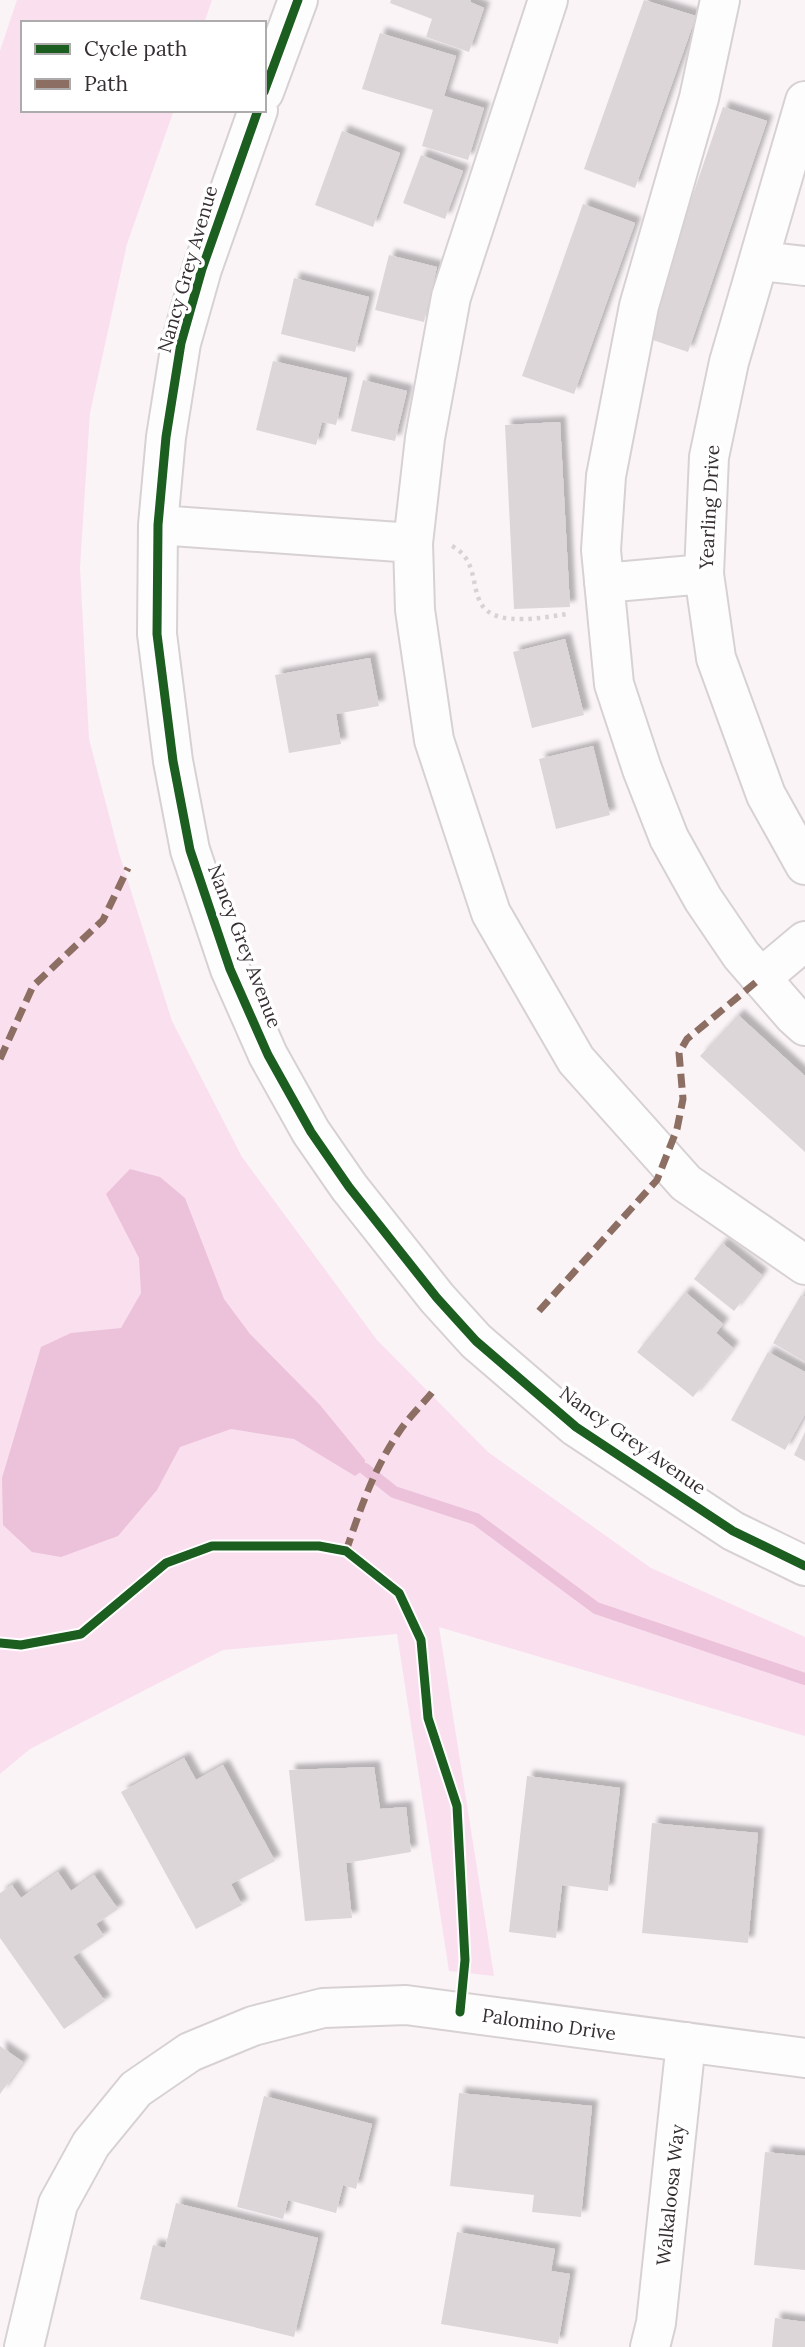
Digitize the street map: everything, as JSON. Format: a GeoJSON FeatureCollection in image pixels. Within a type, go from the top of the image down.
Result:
{"type":"FeatureCollection","features":[{"type":"Feature","properties":{"kind":"street"},"geometry":{"type":"LineString","coordinates":[[548,0],[451,298],[425,438],[413,543],[415,611],[434,740],[491,913],[576,1060],[686,1183],[805,1265]]}},
{"type":"Feature","properties":{"kind":"street"},"geometry":{"type":"LineString","coordinates":[[720,0],[699,98],[639,306],[606,476],[601,550],[614,684],[664,826],[703,899],[741,955],[805,1026]]}},
{"type":"Feature","properties":{"kind":"street"},"geometry":{"type":"LineString","coordinates":[[266,86],[295,4]]}},
{"type":"Feature","properties":{"kind":"street","name":"Yearling Drive"},"geometry":{"type":"LineString","coordinates":[[805,101],[729,362],[709,457],[704,574],[716,658],[766,795],[805,864]]}},
{"type":"Feature","properties":{"kind":"street","name":"Nancy Grey Avenue"},"geometry":{"type":"LineString","coordinates":[[257,112],[202,269],[181,343],[166,437],[158,525],[157,634],[173,761],[190,850],[230,969],[268,1055],[311,1132],[349,1186],[437,1298],[476,1341],[576,1427],[733,1531],[805,1566]]}},
{"type":"Feature","properties":{"kind":"street"},"geometry":{"type":"LineString","coordinates":[[760,261],[805,266]]}},
{"type":"Feature","properties":{"kind":"street"},"geometry":{"type":"LineString","coordinates":[[158,525],[413,543]]}},
{"type":"Feature","properties":{"kind":"street"},"geometry":{"type":"LineString","coordinates":[[604,583],[704,574]]}},
{"type":"Feature","properties":{"kind":"street"},"geometry":{"type":"LineString","coordinates":[[761,978],[805,941]]}},
{"type":"Feature","properties":{"kind":"street","name":"Palomino Drive"},"geometry":{"type":"LineString","coordinates":[[24,2347],[58,2204],[91,2144],[136,2089],[190,2052],[253,2026],[323,2008],[406,2005],[805,2058]]}},
{"type":"Feature","properties":{"kind":"street","name":"Walkaloosa Way"},"geometry":{"type":"LineString","coordinates":[[650,2347],[656,2323],[686,2042]]}},
{"type":"Feature","properties":{"kind":"path"},"geometry":{"type":"LineString","coordinates":[[413,543],[455,547],[466,557],[472,569],[475,592],[482,607],[494,615],[522,620],[571,613]]}},
{"type":"Feature","properties":{"kind":"shaded area"},"geometry":{"type":"Polygon","coordinates":[[[17,0],[212,0],[205,21],[21,21],[21,112],[173,112],[127,244],[90,413],[80,567],[89,739],[119,853],[172,1021],[242,1157],[377,1340],[488,1452],[651,1568],[805,1637],[805,1736],[439,1627],[494,1976],[449,1971],[397,1634],[223,1650],[30,1749],[0,1774],[0,51],[17,0]]]}},
{"type":"Feature","properties":{"kind":"shaded area"},"geometry":{"type":"Polygon","coordinates":[[[130,1169],[160,1177],[185,1198],[224,1299],[250,1334],[320,1405],[365,1460],[365,1469],[355,1476],[294,1439],[231,1429],[180,1447],[157,1490],[118,1536],[61,1557],[32,1552],[3,1525],[2,1478],[41,1347],[71,1333],[121,1328],[141,1293],[139,1258],[106,1194],[130,1169]]]}},
{"type":"Feature","properties":{"kind":"building"},"geometry":{"type":"Polygon","coordinates":[[[391,0],[471,0],[470,2],[484,8],[469,52],[426,37],[432,19],[390,3],[391,0]]]}},
{"type":"Feature","properties":{"kind":"building"},"geometry":{"type":"Polygon","coordinates":[[[644,0],[696,16],[635,188],[584,169],[644,0]]]}},
{"type":"Feature","properties":{"kind":"building"},"geometry":{"type":"Polygon","coordinates":[[[380,33],[456,56],[444,96],[484,108],[468,160],[422,146],[433,110],[362,89],[380,33]]]}},
{"type":"Feature","properties":{"kind":"building"},"geometry":{"type":"Polygon","coordinates":[[[723,107],[767,121],[688,352],[644,337],[723,107]]]}},
{"type":"Feature","properties":{"kind":"building"},"geometry":{"type":"Polygon","coordinates":[[[342,131],[400,153],[373,227],[315,205],[342,131]]]}},
{"type":"Feature","properties":{"kind":"building"},"geometry":{"type":"Polygon","coordinates":[[[421,155],[463,171],[445,219],[403,203],[421,155]]]}},
{"type":"Feature","properties":{"kind":"building"},"geometry":{"type":"Polygon","coordinates":[[[583,204],[635,223],[574,394],[522,376],[583,204]]]}},
{"type":"Feature","properties":{"kind":"building"},"geometry":{"type":"Polygon","coordinates":[[[389,255],[437,267],[424,322],[375,310],[389,255]]]}},
{"type":"Feature","properties":{"kind":"building"},"geometry":{"type":"Polygon","coordinates":[[[294,278],[369,297],[355,352],[281,334],[294,278]]]}},
{"type":"Feature","properties":{"kind":"building"},"geometry":{"type":"Polygon","coordinates":[[[273,361],[347,378],[336,425],[322,422],[316,445],[256,430],[273,361]]]}},
{"type":"Feature","properties":{"kind":"building"},"geometry":{"type":"Polygon","coordinates":[[[363,380],[407,391],[395,441],[351,431],[363,380]]]}},
{"type":"Feature","properties":{"kind":"building"},"geometry":{"type":"Polygon","coordinates":[[[560,422],[570,607],[514,609],[505,425],[560,422]]]}},
{"type":"Feature","properties":{"kind":"building"},"geometry":{"type":"Polygon","coordinates":[[[565,639],[584,715],[532,728],[513,652],[565,639]]]}},
{"type":"Feature","properties":{"kind":"building"},"geometry":{"type":"Polygon","coordinates":[[[370,658],[379,706],[336,714],[341,744],[289,753],[275,675],[370,658]]]}},
{"type":"Feature","properties":{"kind":"building"},"geometry":{"type":"Polygon","coordinates":[[[593,746],[610,815],[556,829],[539,759],[593,746]]]}},
{"type":"Feature","properties":{"kind":"building"},"geometry":{"type":"Polygon","coordinates":[[[738,1015],[805,1076],[805,1152],[700,1056],[738,1015]]]}},
{"type":"Feature","properties":{"kind":"building"},"geometry":{"type":"Polygon","coordinates":[[[722,1243],[762,1275],[734,1311],[694,1279],[722,1243]]]}},
{"type":"Feature","properties":{"kind":"building"},"geometry":{"type":"Polygon","coordinates":[[[685,1292],[723,1324],[716,1333],[733,1348],[693,1397],[637,1352],[685,1292]]]}},
{"type":"Feature","properties":{"kind":"building"},"geometry":{"type":"Polygon","coordinates":[[[801,1295],[805,1297],[805,1362],[773,1343],[801,1295]]]}},
{"type":"Feature","properties":{"kind":"building"},"geometry":{"type":"Polygon","coordinates":[[[768,1352],[805,1372],[805,1414],[785,1450],[731,1420],[768,1352]]]}},
{"type":"Feature","properties":{"kind":"building"},"geometry":{"type":"Polygon","coordinates":[[[805,1432],[805,1461],[794,1455],[805,1432]]]}},
{"type":"Feature","properties":{"kind":"building"},"geometry":{"type":"Polygon","coordinates":[[[184,1758],[196,1780],[223,1765],[275,1861],[231,1884],[242,1905],[196,1929],[121,1792],[184,1758]]]}},
{"type":"Feature","properties":{"kind":"building"},"geometry":{"type":"Polygon","coordinates":[[[374,1767],[380,1809],[406,1807],[411,1852],[346,1863],[352,1918],[305,1921],[289,1770],[374,1767]]]}},
{"type":"Feature","properties":{"kind":"building"},"geometry":{"type":"Polygon","coordinates":[[[527,1776],[620,1788],[608,1891],[562,1885],[556,1938],[509,1932],[527,1776]]]}},
{"type":"Feature","properties":{"kind":"building"},"geometry":{"type":"Polygon","coordinates":[[[652,1823],[758,1833],[748,1943],[642,1933],[652,1823]]]}},
{"type":"Feature","properties":{"kind":"building"},"geometry":{"type":"Polygon","coordinates":[[[58,1872],[71,1891],[94,1875],[118,1909],[96,1924],[104,1936],[73,1957],[105,2001],[64,2029],[0,1938],[0,1893],[12,1885],[21,1898],[58,1872]]]}},
{"type":"Feature","properties":{"kind":"building"},"geometry":{"type":"Polygon","coordinates":[[[0,2046],[23,2062],[0,2094],[0,2046]]]}},
{"type":"Feature","properties":{"kind":"building"},"geometry":{"type":"Polygon","coordinates":[[[459,2093],[592,2106],[581,2217],[532,2212],[534,2195],[450,2186],[459,2093]]]}},
{"type":"Feature","properties":{"kind":"building"},"geometry":{"type":"Polygon","coordinates":[[[264,2096],[372,2124],[356,2189],[343,2185],[336,2213],[288,2200],[283,2219],[237,2207],[264,2096]]]}},
{"type":"Feature","properties":{"kind":"building"},"geometry":{"type":"Polygon","coordinates":[[[765,2152],[805,2156],[805,2270],[754,2265],[765,2152]]]}},
{"type":"Feature","properties":{"kind":"building"},"geometry":{"type":"Polygon","coordinates":[[[176,2203],[318,2238],[294,2337],[140,2299],[153,2245],[165,2248],[176,2203]]]}},
{"type":"Feature","properties":{"kind":"building"},"geometry":{"type":"Polygon","coordinates":[[[457,2232],[555,2249],[551,2271],[570,2274],[558,2344],[441,2324],[457,2232]]]}},
{"type":"Feature","properties":{"kind":"building"},"geometry":{"type":"Polygon","coordinates":[[[775,2318],[805,2322],[805,2347],[772,2347],[775,2318]]]}},
{"type":"Feature","properties":{"kind":"waterway"},"geometry":{"type":"LineString","coordinates":[[365,1469],[394,1492],[476,1519],[596,1608],[805,1679]]}},
{"type":"Feature","properties":{"kind":"marked path"},"geometry":{"type":"LineString","coordinates":[[0,1059],[33,986],[103,920],[128,868]]}},
{"type":"Feature","properties":{"kind":"marked path"},"geometry":{"type":"LineString","coordinates":[[539,1311],[657,1180],[677,1129],[683,1099],[679,1053],[687,1039],[761,978]]}},
{"type":"Feature","properties":{"kind":"marked path"},"geometry":{"type":"LineString","coordinates":[[346,1551],[382,1460],[403,1426],[434,1390]]}},
{"type":"Feature","properties":{"kind":"cycle path"},"geometry":{"type":"LineString","coordinates":[[266,87],[298,0]]}},
{"type":"Feature","properties":{"kind":"cycle path"},"geometry":{"type":"LineString","coordinates":[[257,112],[202,269],[181,343],[166,437],[158,525],[157,634],[173,761],[190,850],[230,969],[268,1055],[311,1132],[349,1187],[437,1298],[476,1341],[576,1427],[733,1531],[805,1566]]}},
{"type":"Feature","properties":{"kind":"cycle path"},"geometry":{"type":"LineString","coordinates":[[0,1643],[21,1645],[81,1634],[166,1563],[212,1546],[319,1546],[346,1551],[399,1593],[421,1640],[428,1718],[457,1806],[465,1960],[460,2012]]}}]}
